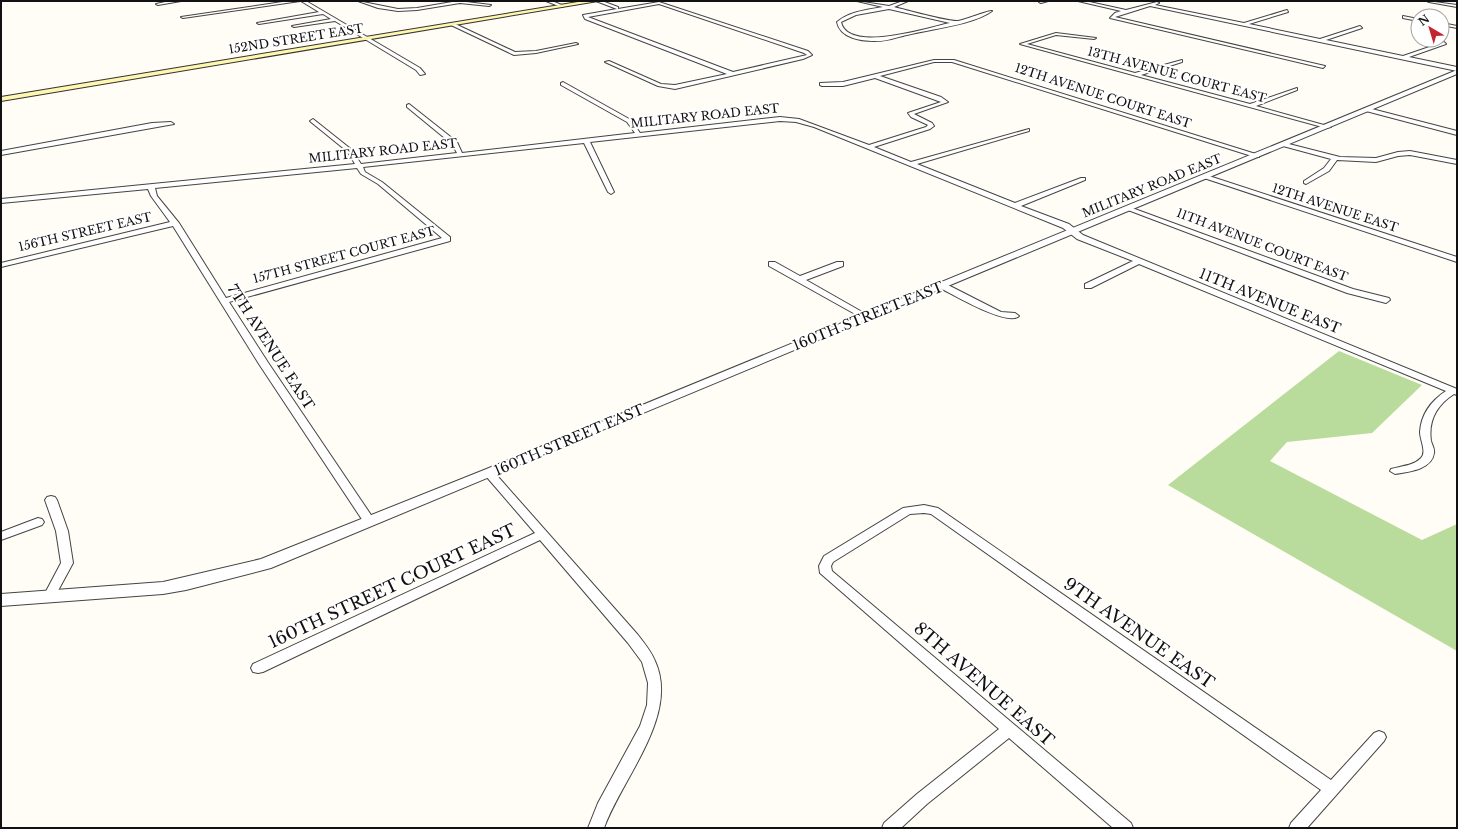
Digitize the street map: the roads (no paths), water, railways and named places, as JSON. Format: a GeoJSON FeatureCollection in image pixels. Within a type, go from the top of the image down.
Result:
{"type":"FeatureCollection","features":[{"type":"Feature","properties":{"kind":"main road","name":"152ND STREET EAST"},"geometry":{"type":"LineString","coordinates":[[1,99],[597,1]]}},
{"type":"Feature","properties":{"kind":"street"},"geometry":{"type":"LineString","coordinates":[[158,4],[179,1]]}},
{"type":"Feature","properties":{"kind":"street"},"geometry":{"type":"LineString","coordinates":[[183,17],[298,1]]}},
{"type":"Feature","properties":{"kind":"street"},"geometry":{"type":"LineString","coordinates":[[303,1],[418,70],[422,74]]}},
{"type":"Feature","properties":{"kind":"street"},"geometry":{"type":"LineString","coordinates":[[360,1],[387,12],[461,1],[489,5]]}},
{"type":"Feature","properties":{"kind":"street"},"geometry":{"type":"LineString","coordinates":[[548,1],[562,6]]}},
{"type":"Feature","properties":{"kind":"street"},"geometry":{"type":"LineString","coordinates":[[597,1],[619,9]]}},
{"type":"Feature","properties":{"kind":"street"},"geometry":{"type":"LineString","coordinates":[[859,1],[955,23]]}},
{"type":"Feature","properties":{"kind":"street"},"geometry":{"type":"LineString","coordinates":[[906,1],[852,15],[839,22],[840,27],[845,32],[857,38],[869,40],[885,38],[973,19],[990,11]]}},
{"type":"Feature","properties":{"kind":"street"},"geometry":{"type":"LineString","coordinates":[[1080,1],[1126,11]]}},
{"type":"Feature","properties":{"kind":"street"},"geometry":{"type":"LineString","coordinates":[[1166,1],[1126,11],[1112,17],[1323,66]]}},
{"type":"Feature","properties":{"kind":"street"},"geometry":{"type":"LineString","coordinates":[[1429,1],[1457,6]]}},
{"type":"Feature","properties":{"kind":"street"},"geometry":{"type":"LineString","coordinates":[[607,62],[660,85],[670,87],[732,74],[806,58],[810,55],[806,52],[657,3],[585,16],[732,74]]}},
{"type":"Feature","properties":{"kind":"street"},"geometry":{"type":"LineString","coordinates":[[1151,5],[1404,58],[1457,71]]}},
{"type":"Feature","properties":{"kind":"street"},"geometry":{"type":"LineString","coordinates":[[1243,24],[1287,11]]}},
{"type":"Feature","properties":{"kind":"street"},"geometry":{"type":"LineString","coordinates":[[259,23],[324,13]]}},
{"type":"Feature","properties":{"kind":"street"},"geometry":{"type":"LineString","coordinates":[[1405,17],[1410,18]]}},
{"type":"Feature","properties":{"kind":"street"},"geometry":{"type":"LineString","coordinates":[[294,26],[336,20]]}},
{"type":"Feature","properties":{"kind":"street"},"geometry":{"type":"LineString","coordinates":[[453,24],[514,54],[536,52],[576,44]]}},
{"type":"Feature","properties":{"kind":"street"},"geometry":{"type":"LineString","coordinates":[[1319,40],[1360,26]]}},
{"type":"Feature","properties":{"kind":"street","name":"13TH AVENUE COURT EAST"},"geometry":{"type":"LineString","coordinates":[[1094,38],[1056,34],[1022,44],[1328,127]]}},
{"type":"Feature","properties":{"kind":"street"},"geometry":{"type":"LineString","coordinates":[[1404,58],[1431,48]]}},
{"type":"Feature","properties":{"kind":"street","name":"12TH AVENUE COURT EAST"},"geometry":{"type":"LineString","coordinates":[[874,76],[941,60],[952,61],[1019,80],[1257,156]]}},
{"type":"Feature","properties":{"kind":"street"},"geometry":{"type":"LineString","coordinates":[[1135,75],[1180,61]]}},
{"type":"Feature","properties":{"kind":"street","name":"MILITARY ROAD EAST"},"geometry":{"type":"LineString","coordinates":[[1,201],[358,166],[789,119],[806,122],[1066,226],[1075,231],[1328,127],[1457,71]]}},
{"type":"Feature","properties":{"kind":"street"},"geometry":{"type":"LineString","coordinates":[[822,84],[843,84],[874,76],[940,98],[945,102],[911,114],[931,125],[928,128],[868,147]]}},
{"type":"Feature","properties":{"kind":"street"},"geometry":{"type":"LineString","coordinates":[[563,84],[629,121],[639,135]]}},
{"type":"Feature","properties":{"kind":"street"},"geometry":{"type":"LineString","coordinates":[[1251,106],[1295,89]]}},
{"type":"Feature","properties":{"kind":"street"},"geometry":{"type":"LineString","coordinates":[[409,106],[455,143],[460,154]]}},
{"type":"Feature","properties":{"kind":"street"},"geometry":{"type":"LineString","coordinates":[[1368,110],[1457,133]]}},
{"type":"Feature","properties":{"kind":"street"},"geometry":{"type":"LineString","coordinates":[[313,121],[350,151],[358,166]]}},
{"type":"Feature","properties":{"kind":"street"},"geometry":{"type":"LineString","coordinates":[[1,153],[152,125],[171,124]]}},
{"type":"Feature","properties":{"kind":"street"},"geometry":{"type":"LineString","coordinates":[[911,164],[1027,130]]}},
{"type":"Feature","properties":{"kind":"street"},"geometry":{"type":"LineString","coordinates":[[586,141],[611,192]]}},
{"type":"Feature","properties":{"kind":"street"},"geometry":{"type":"LineString","coordinates":[[1286,144],[1334,158],[1376,160],[1398,154],[1410,153],[1457,162]]}},
{"type":"Feature","properties":{"kind":"street"},"geometry":{"type":"LineString","coordinates":[[1306,182],[1311,177],[1327,169],[1334,161],[1334,158]]}},
{"type":"Feature","properties":{"kind":"street","name":"157TH STREET COURT EAST"},"geometry":{"type":"LineString","coordinates":[[224,301],[447,239],[380,183],[363,173],[358,166]]}},
{"type":"Feature","properties":{"kind":"street","name":"12TH AVENUE EAST"},"geometry":{"type":"LineString","coordinates":[[1206,177],[1457,260]]}},
{"type":"Feature","properties":{"kind":"street"},"geometry":{"type":"LineString","coordinates":[[1014,206],[1083,179]]}},
{"type":"Feature","properties":{"kind":"street","name":"7TH AVENUE EAST"},"geometry":{"type":"LineString","coordinates":[[151,187],[154,196],[174,223],[369,521]]}},
{"type":"Feature","properties":{"kind":"street","name":"11TH AVENUE COURT EAST"},"geometry":{"type":"LineString","coordinates":[[1130,209],[1350,291],[1386,300]]}},
{"type":"Feature","properties":{"kind":"street","name":"156TH STREET EAST"},"geometry":{"type":"LineString","coordinates":[[1,265],[174,223]]}},
{"type":"Feature","properties":{"kind":"street","name":"11TH AVENUE EAST"},"geometry":{"type":"LineString","coordinates":[[1075,231],[1076,235],[1080,237],[1455,391]]}},
{"type":"Feature","properties":{"kind":"street","name":"160TH STREET EAST"},"geometry":{"type":"LineString","coordinates":[[1,600],[110,593],[186,584],[265,564],[489,474],[1075,231]]}},
{"type":"Feature","properties":{"kind":"street"},"geometry":{"type":"LineString","coordinates":[[1088,286],[1140,261]]}},
{"type":"Feature","properties":{"kind":"street"},"geometry":{"type":"LineString","coordinates":[[772,264],[867,317]]}},
{"type":"Feature","properties":{"kind":"street"},"geometry":{"type":"LineString","coordinates":[[800,279],[840,264]]}},
{"type":"Feature","properties":{"kind":"street"},"geometry":{"type":"LineString","coordinates":[[943,286],[999,314],[1015,316]]}},
{"type":"Feature","properties":{"kind":"street"},"geometry":{"type":"LineString","coordinates":[[1395,471],[1414,468],[1427,458],[1429,452],[1426,441],[1426,417],[1432,407],[1443,396],[1455,391]]}},
{"type":"Feature","properties":{"kind":"street"},"geometry":{"type":"LineString","coordinates":[[489,474],[633,639],[649,661],[654,679],[654,709],[647,729],[609,795],[596,828]]}},
{"type":"Feature","properties":{"kind":"street"},"geometry":{"type":"LineString","coordinates":[[49,596],[67,563],[62,531],[51,500]]}},
{"type":"Feature","properties":{"kind":"street","name":"8TH AVENUE EAST"},"geometry":{"type":"LineString","coordinates":[[924,509],[907,511],[828,558],[825,566],[826,573],[1124,828]]}},
{"type":"Feature","properties":{"kind":"street","name":"9TH AVENUE EAST"},"geometry":{"type":"LineString","coordinates":[[924,509],[934,511],[1332,790]]}},
{"type":"Feature","properties":{"kind":"street"},"geometry":{"type":"LineString","coordinates":[[1,536],[38,522]]}},
{"type":"Feature","properties":{"kind":"street","name":"160TH STREET COURT EAST"},"geometry":{"type":"LineString","coordinates":[[258,668],[541,535]]}},
{"type":"Feature","properties":{"kind":"street"},"geometry":{"type":"LineString","coordinates":[[890,828],[922,799],[1009,730]]}},
{"type":"Feature","properties":{"kind":"street"},"geometry":{"type":"LineString","coordinates":[[1297,828],[1379,738]]}}]}
